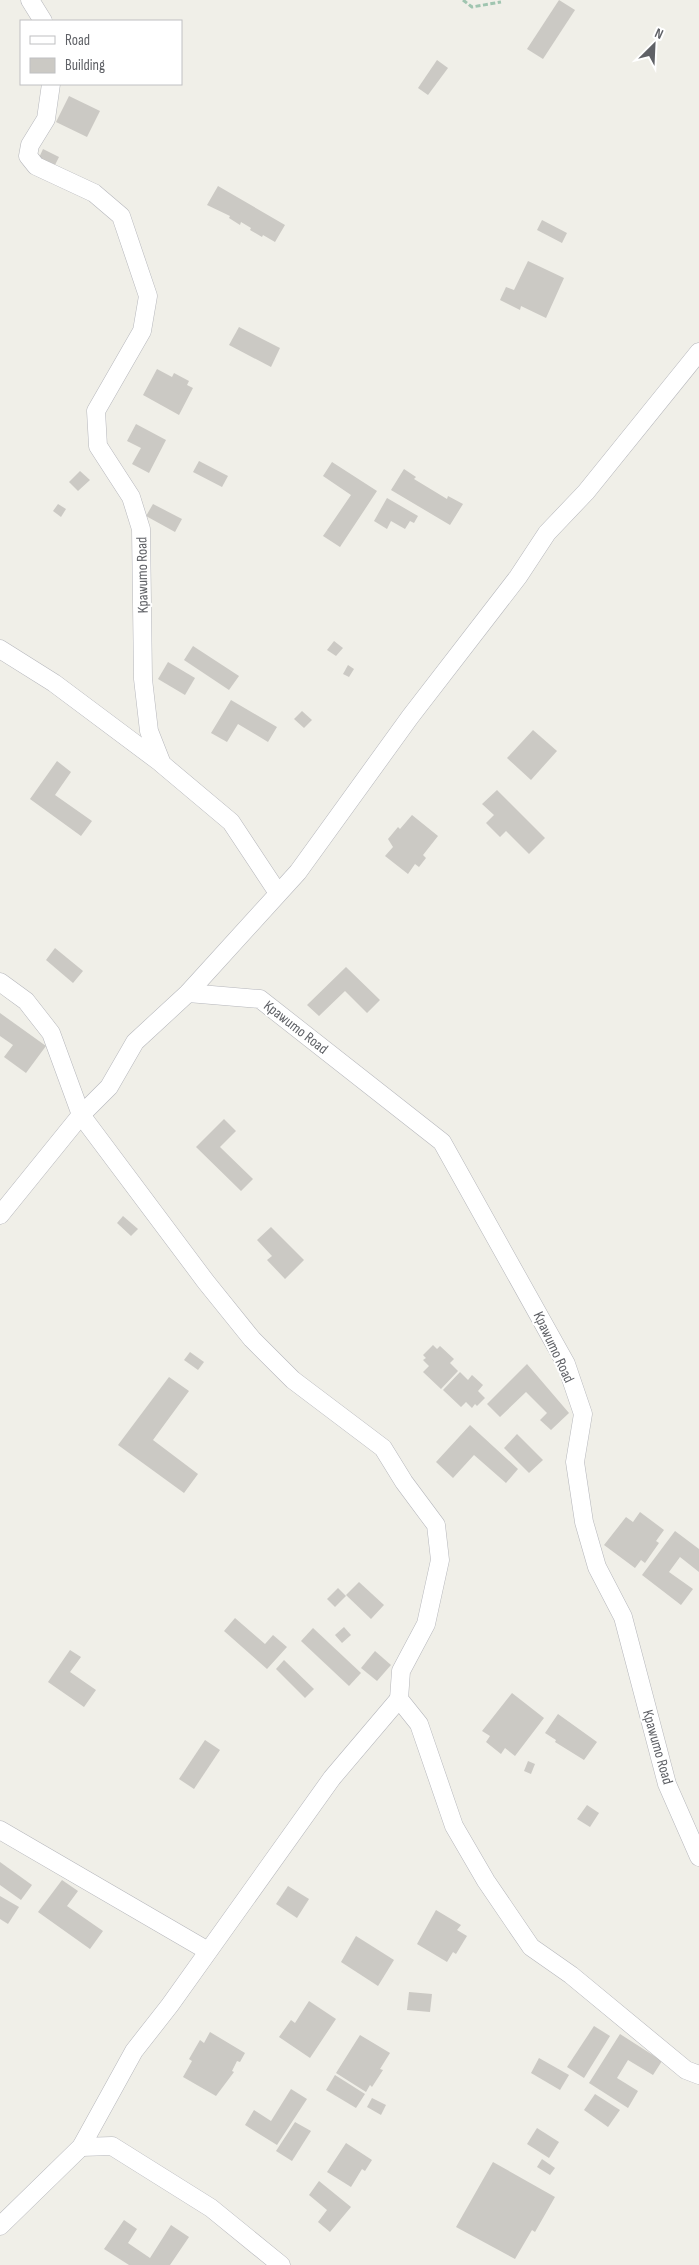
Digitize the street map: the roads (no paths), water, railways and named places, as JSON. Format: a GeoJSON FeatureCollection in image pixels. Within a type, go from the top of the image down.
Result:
{"type":"FeatureCollection","features":[{"type":"Feature","properties":{"kind":"street"},"geometry":{"type":"LineString","coordinates":[[30,0],[42,20]]}},
{"type":"Feature","properties":{"kind":"street","name":"Kpawumo Road"},"geometry":{"type":"LineString","coordinates":[[51,85],[46,119],[30,145],[28,156],[36,166],[94,193],[121,216],[148,296],[142,331],[96,411],[98,446],[132,497],[141,529],[143,679],[149,731],[162,764],[232,822],[278,893]]}},
{"type":"Feature","properties":{"kind":"street"},"geometry":{"type":"LineString","coordinates":[[0,1215],[81,1115],[109,1087],[135,1042],[188,993],[298,872],[410,717],[518,577],[548,533],[586,492],[699,352]]}},
{"type":"Feature","properties":{"kind":"street"},"geometry":{"type":"LineString","coordinates":[[0,649],[54,683],[162,764]]}},
{"type":"Feature","properties":{"kind":"street"},"geometry":{"type":"LineString","coordinates":[[0,982],[26,1001],[51,1033],[81,1115],[200,1274],[252,1339],[293,1380],[383,1448],[404,1482],[436,1525],[440,1560],[426,1624],[401,1671],[399,1699],[332,1778],[134,2051],[81,2147],[0,2226]]}},
{"type":"Feature","properties":{"kind":"street","name":"Kpawumo Road"},"geometry":{"type":"LineString","coordinates":[[188,993],[260,999],[442,1142],[566,1364],[583,1414],[575,1462],[584,1522],[596,1567],[623,1617],[667,1784],[699,1857]]}},
{"type":"Feature","properties":{"kind":"street"},"geometry":{"type":"LineString","coordinates":[[399,1699],[419,1724],[454,1826],[486,1881],[531,1947],[571,1975],[686,2070],[699,2075]]}},
{"type":"Feature","properties":{"kind":"street"},"geometry":{"type":"LineString","coordinates":[[0,1830],[208,1951]]}},
{"type":"Feature","properties":{"kind":"street"},"geometry":{"type":"LineString","coordinates":[[81,2147],[112,2146],[211,2208],[281,2265]]}}]}
